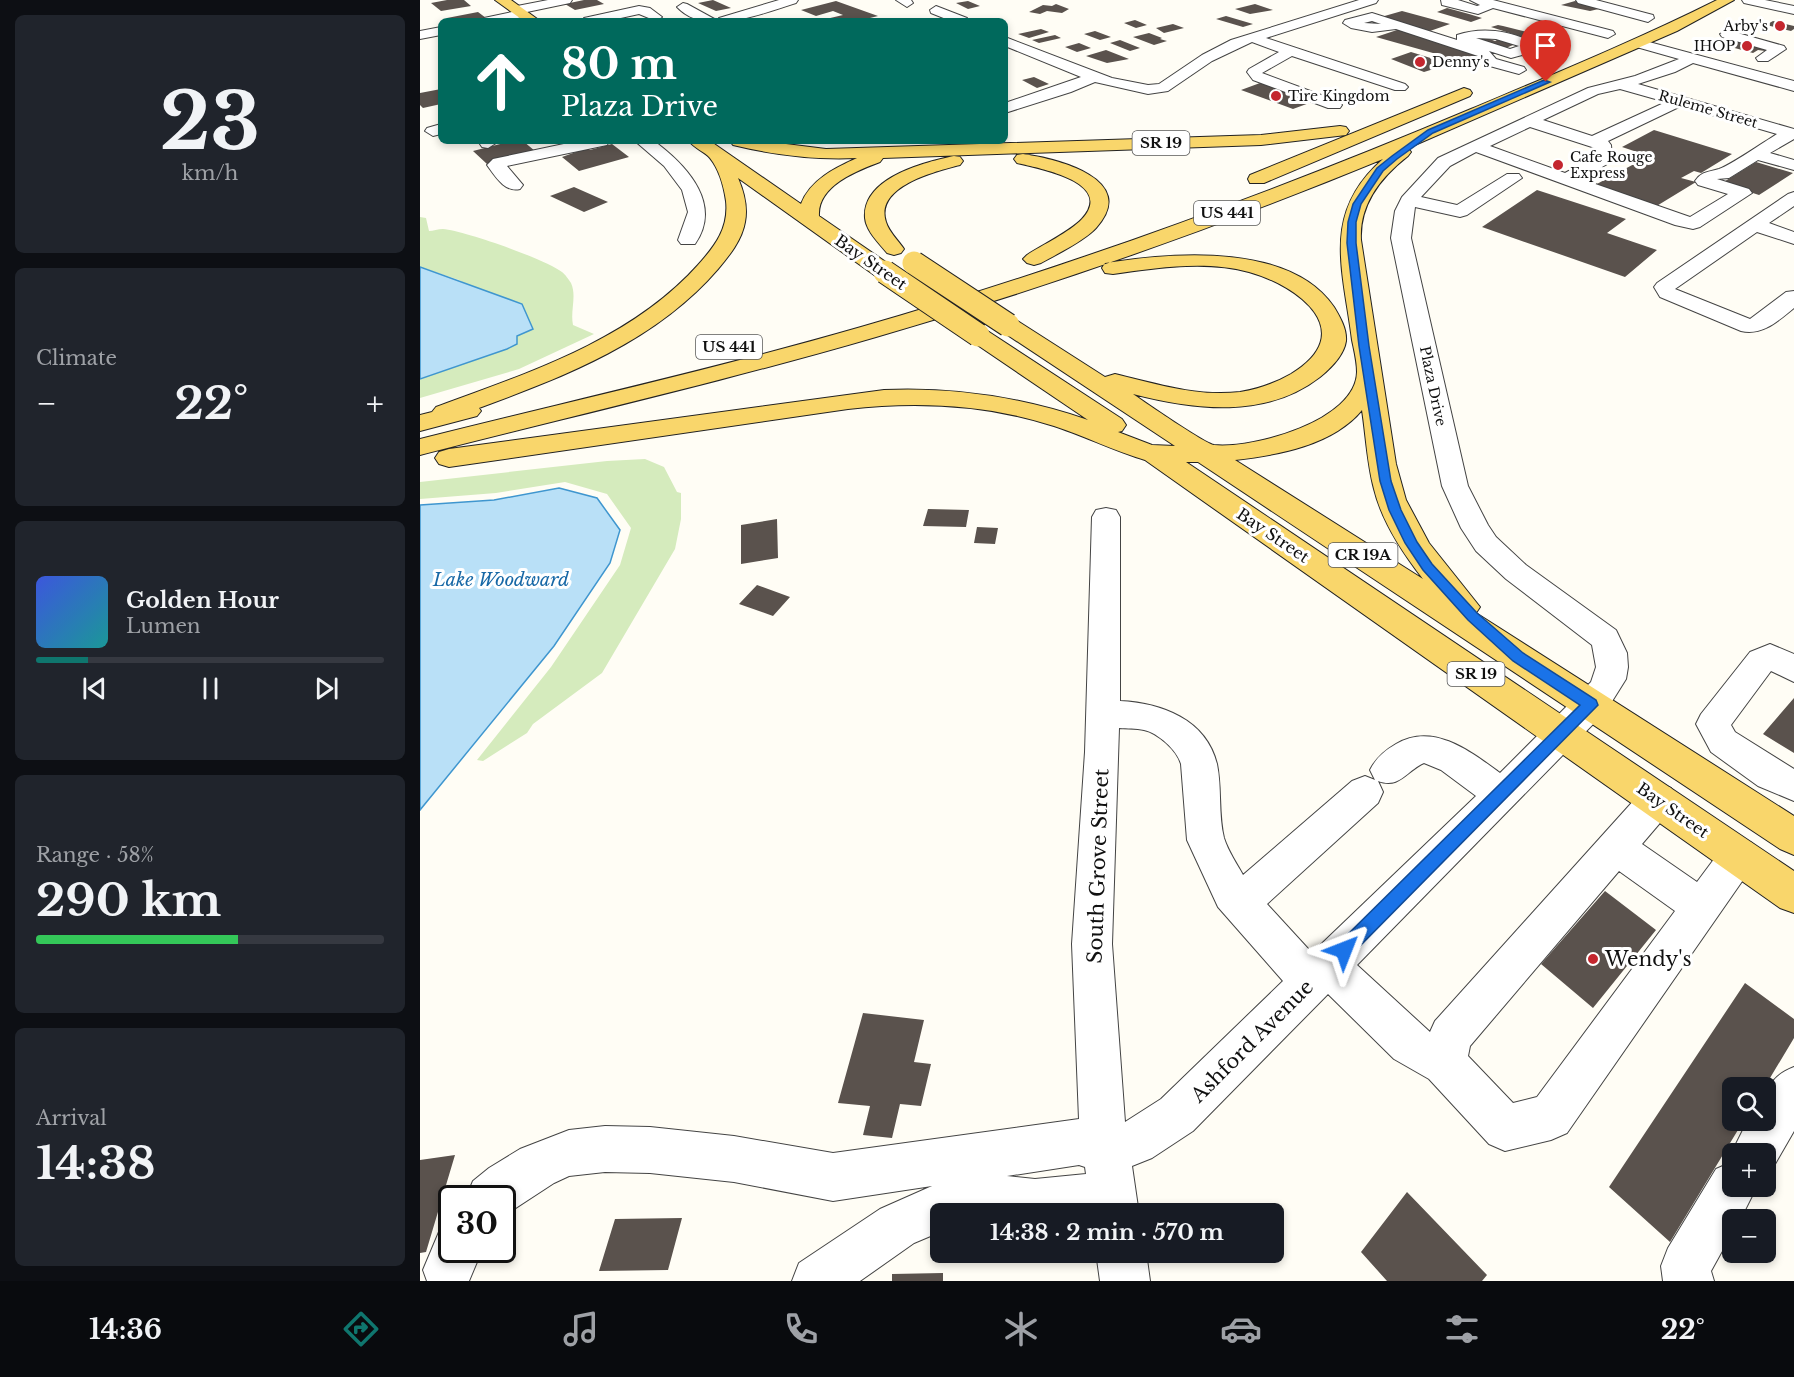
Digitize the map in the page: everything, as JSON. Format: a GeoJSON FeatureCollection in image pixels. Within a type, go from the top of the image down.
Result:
{"type":"FeatureCollection","features":[{"type":"Feature","properties":{"kind":"main road"},"geometry":{"type":"LineString","coordinates":[[502,0],[524,15]]}},
{"type":"Feature","properties":{"kind":"main road","name":"US 441"},"geometry":{"type":"LineString","coordinates":[[420,447],[775,357],[931,313],[1019,284],[1256,202],[1638,43],[1727,0]]}},
{"type":"Feature","properties":{"kind":"main road"},"geometry":{"type":"LineString","coordinates":[[1638,43],[1630,36],[1631,30],[1650,16]]}},
{"type":"Feature","properties":{"kind":"main road"},"geometry":{"type":"LineString","coordinates":[[1582,45],[1650,16]]}},
{"type":"Feature","properties":{"kind":"main road"},"geometry":{"type":"LineString","coordinates":[[1587,64],[1611,44],[1617,30]]}},
{"type":"Feature","properties":{"kind":"main road","name":"US 441"},"geometry":{"type":"LineString","coordinates":[[1239,186],[1556,56]]}},
{"type":"Feature","properties":{"kind":"main road","name":"SR 19"},"geometry":{"type":"LineString","coordinates":[[814,196],[835,176],[858,164],[891,155],[923,151],[1262,140],[1323,134],[1397,120]]}},
{"type":"Feature","properties":{"kind":"main road","name":"SR 19"},"geometry":{"type":"LineString","coordinates":[[1431,131],[1380,170],[1357,204],[1352,222],[1352,243],[1385,481],[1395,510],[1412,543],[1428,567],[1472,616],[1518,657]]}},
{"type":"Feature","properties":{"kind":"main road"},"geometry":{"type":"LineString","coordinates":[[752,144],[806,153],[923,151]]}},
{"type":"Feature","properties":{"kind":"main road"},"geometry":{"type":"LineString","coordinates":[[723,148],[767,166]]}},
{"type":"Feature","properties":{"kind":"main road"},"geometry":{"type":"LineString","coordinates":[[420,422],[518,385],[574,360],[649,320],[689,289],[709,268],[725,246],[736,217],[734,189],[723,148]]}},
{"type":"Feature","properties":{"kind":"main road","name":"Bay Street"},"geometry":{"type":"LineString","coordinates":[[723,148],[809,219],[885,272],[1156,455],[1794,894]]}},
{"type":"Feature","properties":{"kind":"main road"},"geometry":{"type":"LineString","coordinates":[[894,249],[875,217],[876,206],[891,186],[913,173],[950,162],[1014,158],[1043,162],[1075,172],[1091,184],[1098,196],[1098,212],[1088,225],[1034,259]]}},
{"type":"Feature","properties":{"kind":"main road"},"geometry":{"type":"LineString","coordinates":[[795,184],[832,208]]}},
{"type":"Feature","properties":{"kind":"main road"},"geometry":{"type":"LineString","coordinates":[[809,219],[809,204],[814,196]]}},
{"type":"Feature","properties":{"kind":"main road","name":"CR 19A"},"geometry":{"type":"LineString","coordinates":[[858,226],[894,249]]}},
{"type":"Feature","properties":{"kind":"main road","name":"US 441"},"geometry":{"type":"LineString","coordinates":[[707,352],[848,316],[1099,237]]}},
{"type":"Feature","properties":{"kind":"main road","name":"Bay Street"},"geometry":{"type":"LineString","coordinates":[[894,249],[1794,837]]}},
{"type":"Feature","properties":{"kind":"main road"},"geometry":{"type":"LineString","coordinates":[[1019,284],[1138,264],[1178,260],[1214,260],[1257,268],[1291,282],[1320,303],[1333,332],[1334,342],[1329,353],[1317,367],[1285,387],[1249,397],[1205,400],[1168,397],[1075,368]]}},
{"type":"Feature","properties":{"kind":"main road"},"geometry":{"type":"LineString","coordinates":[[420,463],[877,397],[982,401],[1060,419],[1156,455],[1207,454],[1284,443],[1316,430],[1338,419],[1352,407],[1362,392],[1369,374]]}},
{"type":"Feature","properties":{"kind":"main road"},"geometry":{"type":"LineString","coordinates":[[420,422],[569,386]]}},
{"type":"Feature","properties":{"kind":"street"},"geometry":{"type":"LineString","coordinates":[[506,18],[524,15],[566,0]]}},
{"type":"Feature","properties":{"kind":"street"},"geometry":{"type":"LineString","coordinates":[[734,18],[769,5],[792,0]]}},
{"type":"Feature","properties":{"kind":"street"},"geometry":{"type":"LineString","coordinates":[[1008,42],[1134,89],[1156,90],[1163,88],[1221,50],[1372,0]]}},
{"type":"Feature","properties":{"kind":"street"},"geometry":{"type":"LineString","coordinates":[[1452,0],[1446,2],[1478,10],[1493,4]]}},
{"type":"Feature","properties":{"kind":"street"},"geometry":{"type":"LineString","coordinates":[[1476,0],[1617,30]]}},
{"type":"Feature","properties":{"kind":"street"},"geometry":{"type":"LineString","coordinates":[[1527,0],[1583,14],[1604,15],[1618,11]]}},
{"type":"Feature","properties":{"kind":"street"},"geometry":{"type":"LineString","coordinates":[[1582,0],[1618,11],[1650,16]]}},
{"type":"Feature","properties":{"kind":"street"},"geometry":{"type":"LineString","coordinates":[[1748,0],[1794,10]]}},
{"type":"Feature","properties":{"kind":"street"},"geometry":{"type":"LineString","coordinates":[[769,5],[786,15]]}},
{"type":"Feature","properties":{"kind":"street"},"geometry":{"type":"LineString","coordinates":[[683,7],[705,18]]}},
{"type":"Feature","properties":{"kind":"street"},"geometry":{"type":"LineString","coordinates":[[603,18],[639,10],[645,10],[656,17]]}},
{"type":"Feature","properties":{"kind":"street"},"geometry":{"type":"LineString","coordinates":[[936,10],[955,18]]}},
{"type":"Feature","properties":{"kind":"street"},"geometry":{"type":"LineString","coordinates":[[1395,25],[1483,53],[1491,62],[1519,70]]}},
{"type":"Feature","properties":{"kind":"street"},"geometry":{"type":"LineString","coordinates":[[420,35],[438,32]]}},
{"type":"Feature","properties":{"kind":"street"},"geometry":{"type":"LineString","coordinates":[[1727,34],[1779,49],[1763,58]]}},
{"type":"Feature","properties":{"kind":"street"},"geometry":{"type":"LineString","coordinates":[[1252,38],[1400,87]]}},
{"type":"Feature","properties":{"kind":"street"},"geometry":{"type":"LineString","coordinates":[[1638,43],[1794,86]]}},
{"type":"Feature","properties":{"kind":"street"},"geometry":{"type":"LineString","coordinates":[[1521,50],[1556,56]]}},
{"type":"Feature","properties":{"kind":"street"},"geometry":{"type":"LineString","coordinates":[[1292,51],[1254,72],[1258,77],[1334,105]]}},
{"type":"Feature","properties":{"kind":"street","name":"Plaza Drive"},"geometry":{"type":"LineString","coordinates":[[1563,734],[1591,705],[1611,679],[1614,663],[1611,650],[1605,638],[1516,572],[1486,544],[1475,528],[1455,486],[1401,238],[1404,211],[1429,176],[1464,152],[1593,91],[1670,69],[1693,57]]}},
{"type":"Feature","properties":{"kind":"street"},"geometry":{"type":"LineString","coordinates":[[1341,68],[1366,59]]}},
{"type":"Feature","properties":{"kind":"street"},"geometry":{"type":"LineString","coordinates":[[1008,107],[1066,89],[1096,76]]}},
{"type":"Feature","properties":{"kind":"street","name":"Ruleme Street"},"geometry":{"type":"LineString","coordinates":[[1621,84],[1680,101],[1786,140]]}},
{"type":"Feature","properties":{"kind":"street"},"geometry":{"type":"LineString","coordinates":[[1568,149],[1680,101]]}},
{"type":"Feature","properties":{"kind":"street"},"geometry":{"type":"LineString","coordinates":[[1529,121],[1602,145],[1603,159],[1566,180]]}},
{"type":"Feature","properties":{"kind":"street"},"geometry":{"type":"LineString","coordinates":[[1713,125],[1786,140]]}},
{"type":"Feature","properties":{"kind":"street"},"geometry":{"type":"LineString","coordinates":[[1786,140],[1723,174],[1713,174],[1704,181],[1743,193],[1794,224]]}},
{"type":"Feature","properties":{"kind":"street"},"geometry":{"type":"LineString","coordinates":[[514,185],[496,165],[587,144]]}},
{"type":"Feature","properties":{"kind":"street"},"geometry":{"type":"LineString","coordinates":[[647,144],[670,163],[684,180],[694,199],[696,222],[688,240]]}},
{"type":"Feature","properties":{"kind":"street"},"geometry":{"type":"LineString","coordinates":[[1464,152],[1531,167],[1682,221],[1693,222],[1743,193]]}},
{"type":"Feature","properties":{"kind":"street"},"geometry":{"type":"LineString","coordinates":[[1464,152],[1513,178],[1674,234]]}},
{"type":"Feature","properties":{"kind":"street"},"geometry":{"type":"LineString","coordinates":[[1757,154],[1794,165]]}},
{"type":"Feature","properties":{"kind":"street"},"geometry":{"type":"LineString","coordinates":[[1531,167],[1550,158]]}},
{"type":"Feature","properties":{"kind":"street"},"geometry":{"type":"LineString","coordinates":[[1410,200],[1460,211],[1513,178]]}},
{"type":"Feature","properties":{"kind":"street"},"geometry":{"type":"LineString","coordinates":[[1775,211],[1794,238]]}},
{"type":"Feature","properties":{"kind":"street"},"geometry":{"type":"LineString","coordinates":[[1775,211],[1664,287],[1667,293],[1749,326],[1763,322],[1794,297]]}},
{"type":"Feature","properties":{"kind":"street","name":"South Grove Street"},"geometry":{"type":"LineString","coordinates":[[1106,517],[1103,714],[1092,944],[1099,1102],[1111,1186]]}},
{"type":"Feature","properties":{"kind":"street"},"geometry":{"type":"LineString","coordinates":[[1746,805],[1782,781],[1723,742],[1713,724],[1761,660],[1786,655]]}},
{"type":"Feature","properties":{"kind":"street"},"geometry":{"type":"LineString","coordinates":[[1103,714],[1143,716],[1165,723],[1193,747],[1199,764],[1206,840],[1232,894],[1319,974],[1409,1044],[1445,1063],[1505,1128],[1551,1117],[1739,855]]}},
{"type":"Feature","properties":{"kind":"street","name":"Ashford Avenue"},"geometry":{"type":"LineString","coordinates":[[817,1281],[897,1226],[936,1209],[993,1198],[1035,1203],[1111,1186],[1136,1142],[1177,1115],[1563,734]]}},
{"type":"Feature","properties":{"kind":"street"},"geometry":{"type":"LineString","coordinates":[[1240,903],[1408,754],[1424,749],[1441,754],[1502,794]]}},
{"type":"Feature","properties":{"kind":"street"},"geometry":{"type":"LineString","coordinates":[[1445,1063],[1450,1036],[1658,800]]}},
{"type":"Feature","properties":{"kind":"street"},"geometry":{"type":"LineString","coordinates":[[1616,847],[1701,908]]}},
{"type":"Feature","properties":{"kind":"street"},"geometry":{"type":"LineString","coordinates":[[1761,1143],[1794,1089]]}},
{"type":"Feature","properties":{"kind":"street"},"geometry":{"type":"LineString","coordinates":[[506,1185],[537,1166],[569,1153],[605,1149],[650,1150],[734,1159],[833,1177],[1079,1142],[1111,1186]]}},
{"type":"Feature","properties":{"kind":"street"},"geometry":{"type":"LineString","coordinates":[[1689,1281],[1686,1276],[1686,1266],[1727,1197]]}},
{"type":"Feature","properties":{"kind":"street"},"geometry":{"type":"LineString","coordinates":[[1123,1263],[1125,1281]]}},
{"type":"Feature","properties":{"kind":"green space"},"geometry":{"type":"Polygon","coordinates":[[[420,217],[426,218],[429,231],[443,229],[486,240],[523,253],[562,272],[573,288],[573,325],[594,334],[519,369],[420,398],[420,379],[517,344],[482,293],[459,280],[420,267],[420,217]]]}},
{"type":"Feature","properties":{"kind":"green space"},"geometry":{"type":"Polygon","coordinates":[[[645,459],[664,467],[677,492],[681,493],[681,519],[675,549],[602,673],[533,724],[527,733],[483,761],[477,760],[551,667],[620,565],[631,528],[607,494],[565,482],[496,493],[420,499],[420,482],[607,461],[645,459]]]}},
{"type":"Feature","properties":{"kind":"water"},"geometry":{"type":"Polygon","coordinates":[[[420,267],[522,304],[533,329],[517,336],[517,344],[507,349],[420,379],[420,267]]]}},
{"type":"Feature","properties":{"kind":"water","name":"Lake Woodward"},"geometry":{"type":"Polygon","coordinates":[[[559,488],[597,498],[620,530],[610,563],[554,646],[420,810],[420,505],[494,500],[559,488]]]}},
{"type":"Feature","properties":{"kind":"building"},"geometry":{"type":"Polygon","coordinates":[[[464,0],[471,6],[441,11],[431,3],[464,0]]]}},
{"type":"Feature","properties":{"kind":"building"},"geometry":{"type":"Polygon","coordinates":[[[597,0],[604,4],[575,10],[565,4],[597,0]]]}},
{"type":"Feature","properties":{"kind":"building"},"geometry":{"type":"Polygon","coordinates":[[[713,0],[731,8],[716,11],[698,3],[713,0]]]}},
{"type":"Feature","properties":{"kind":"building"},"geometry":{"type":"Polygon","coordinates":[[[836,1],[878,16],[830,18],[843,15],[833,11],[816,16],[801,10],[836,1]]]}},
{"type":"Feature","properties":{"kind":"building"},"geometry":{"type":"Polygon","coordinates":[[[968,1],[980,6],[968,9],[956,3],[968,1]]]}},
{"type":"Feature","properties":{"kind":"building"},"geometry":{"type":"Polygon","coordinates":[[[1575,1],[1603,8],[1590,11],[1561,5],[1575,1]]]}},
{"type":"Feature","properties":{"kind":"building"},"geometry":{"type":"Polygon","coordinates":[[[1056,4],[1069,9],[1062,13],[1029,12],[1043,5],[1056,4]]]}},
{"type":"Feature","properties":{"kind":"building"},"geometry":{"type":"Polygon","coordinates":[[[1255,4],[1273,10],[1250,14],[1235,9],[1255,4]]]}},
{"type":"Feature","properties":{"kind":"building"},"geometry":{"type":"Polygon","coordinates":[[[1447,8],[1482,18],[1471,22],[1437,12],[1447,8]]]}},
{"type":"Feature","properties":{"kind":"building"},"geometry":{"type":"Polygon","coordinates":[[[1402,11],[1450,24],[1430,31],[1381,17],[1402,11]]]}},
{"type":"Feature","properties":{"kind":"building"},"geometry":{"type":"Polygon","coordinates":[[[478,12],[486,18],[447,18],[478,12]]]}},
{"type":"Feature","properties":{"kind":"building"},"geometry":{"type":"Polygon","coordinates":[[[1226,16],[1253,24],[1243,27],[1216,19],[1226,16]]]}},
{"type":"Feature","properties":{"kind":"building"},"geometry":{"type":"Polygon","coordinates":[[[1135,20],[1147,25],[1136,28],[1124,23],[1135,20]]]}},
{"type":"Feature","properties":{"kind":"building","name":"Arby's"},"geometry":{"type":"Polygon","coordinates":[[[1773,21],[1794,26],[1794,29],[1791,31],[1766,25],[1773,21]]]}},
{"type":"Feature","properties":{"kind":"building"},"geometry":{"type":"Polygon","coordinates":[[[1173,24],[1184,28],[1164,33],[1156,28],[1173,24]]]}},
{"type":"Feature","properties":{"kind":"building"},"geometry":{"type":"Polygon","coordinates":[[[1498,25],[1531,33],[1522,37],[1491,27],[1498,25]]]}},
{"type":"Feature","properties":{"kind":"building"},"geometry":{"type":"Polygon","coordinates":[[[1041,29],[1049,32],[1029,38],[1018,34],[1041,29]]]}},
{"type":"Feature","properties":{"kind":"building"},"geometry":{"type":"Polygon","coordinates":[[[1400,29],[1456,48],[1483,54],[1460,63],[1376,37],[1400,29]]]}},
{"type":"Feature","properties":{"kind":"building"},"geometry":{"type":"Polygon","coordinates":[[[1095,31],[1111,37],[1100,40],[1084,34],[1095,31]]]}},
{"type":"Feature","properties":{"kind":"building"},"geometry":{"type":"Polygon","coordinates":[[[1149,33],[1167,41],[1154,45],[1133,37],[1149,33]]]}},
{"type":"Feature","properties":{"kind":"building"},"geometry":{"type":"Polygon","coordinates":[[[1055,35],[1061,38],[1039,43],[1032,40],[1055,35]]]}},
{"type":"Feature","properties":{"kind":"building"},"geometry":{"type":"Polygon","coordinates":[[[1484,37],[1495,41],[1501,38],[1518,43],[1501,50],[1473,41],[1484,37]]]}},
{"type":"Feature","properties":{"kind":"building","name":"IHOP"},"geometry":{"type":"Polygon","coordinates":[[[1731,37],[1774,48],[1753,53],[1720,44],[1731,37]]]}},
{"type":"Feature","properties":{"kind":"building"},"geometry":{"type":"Polygon","coordinates":[[[1120,40],[1140,48],[1130,51],[1110,43],[1120,40]]]}},
{"type":"Feature","properties":{"kind":"building"},"geometry":{"type":"Polygon","coordinates":[[[1079,43],[1091,48],[1077,52],[1065,47],[1079,43]]]}},
{"type":"Feature","properties":{"kind":"building"},"geometry":{"type":"Polygon","coordinates":[[[1106,50],[1129,59],[1107,63],[1086,56],[1106,50]]]}},
{"type":"Feature","properties":{"kind":"building","name":"Denny's"},"geometry":{"type":"Polygon","coordinates":[[[1411,52],[1450,64],[1424,72],[1391,59],[1411,52]]]}},
{"type":"Feature","properties":{"kind":"building"},"geometry":{"type":"Polygon","coordinates":[[[1034,77],[1049,84],[1037,88],[1022,80],[1034,77]]]}},
{"type":"Feature","properties":{"kind":"building","name":"Tire Kingdom"},"geometry":{"type":"Polygon","coordinates":[[[1260,83],[1312,102],[1293,109],[1241,90],[1260,83]]]}},
{"type":"Feature","properties":{"kind":"building"},"geometry":{"type":"Polygon","coordinates":[[[438,90],[438,105],[423,108],[420,105],[420,93],[438,90]]]}},
{"type":"Feature","properties":{"kind":"building"},"geometry":{"type":"Polygon","coordinates":[[[1654,130],[1732,154],[1701,173],[1694,171],[1681,178],[1696,182],[1655,207],[1595,185],[1649,156],[1622,147],[1654,130]]]}},
{"type":"Feature","properties":{"kind":"building"},"geometry":{"type":"Polygon","coordinates":[[[500,144],[527,144],[535,151],[487,164],[473,151],[500,144]]]}},
{"type":"Feature","properties":{"kind":"building"},"geometry":{"type":"Polygon","coordinates":[[[612,144],[629,157],[579,171],[562,157],[587,148],[590,150],[612,144]]]}},
{"type":"Feature","properties":{"kind":"building"},"geometry":{"type":"Polygon","coordinates":[[[1756,162],[1793,173],[1759,195],[1722,183],[1756,162]]]}},
{"type":"Feature","properties":{"kind":"building"},"geometry":{"type":"Polygon","coordinates":[[[574,187],[608,202],[584,212],[550,196],[574,187]]]}},
{"type":"Feature","properties":{"kind":"building"},"geometry":{"type":"Polygon","coordinates":[[[1537,190],[1626,219],[1607,233],[1657,250],[1625,277],[1482,227],[1537,190]]]}},
{"type":"Feature","properties":{"kind":"building"},"geometry":{"type":"Polygon","coordinates":[[[928,509],[969,510],[966,527],[923,526],[928,509]]]}},
{"type":"Feature","properties":{"kind":"building"},"geometry":{"type":"Polygon","coordinates":[[[777,519],[778,558],[741,564],[741,525],[777,519]]]}},
{"type":"Feature","properties":{"kind":"building"},"geometry":{"type":"Polygon","coordinates":[[[977,527],[998,528],[995,544],[974,543],[977,527]]]}},
{"type":"Feature","properties":{"kind":"building"},"geometry":{"type":"Polygon","coordinates":[[[757,585],[790,597],[773,616],[739,604],[757,585]]]}},
{"type":"Feature","properties":{"kind":"building"},"geometry":{"type":"Polygon","coordinates":[[[1794,698],[1794,753],[1763,734],[1794,698]]]}},
{"type":"Feature","properties":{"kind":"building"},"geometry":{"type":"Polygon","coordinates":[[[1605,891],[1656,930],[1593,1008],[1541,964],[1605,891]]]}},
{"type":"Feature","properties":{"kind":"building"},"geometry":{"type":"Polygon","coordinates":[[[1745,983],[1794,1019],[1794,1038],[1771,1077],[1722,1077],[1722,1131],[1737,1131],[1730,1143],[1722,1143],[1722,1156],[1670,1242],[1609,1187],[1745,983]]]}},
{"type":"Feature","properties":{"kind":"building"},"geometry":{"type":"Polygon","coordinates":[[[863,1013],[924,1020],[914,1062],[931,1064],[921,1106],[900,1104],[892,1138],[863,1135],[870,1106],[838,1103],[863,1013]]]}},
{"type":"Feature","properties":{"kind":"building"},"geometry":{"type":"Polygon","coordinates":[[[455,1155],[446,1185],[438,1185],[438,1212],[426,1252],[420,1253],[420,1160],[455,1155]]]}},
{"type":"Feature","properties":{"kind":"building"},"geometry":{"type":"Polygon","coordinates":[[[1407,1192],[1487,1275],[1482,1281],[1387,1281],[1361,1252],[1407,1192]]]}},
{"type":"Feature","properties":{"kind":"building"},"geometry":{"type":"Polygon","coordinates":[[[682,1218],[668,1270],[599,1271],[615,1219],[682,1218]]]}},
{"type":"Feature","properties":{"kind":"building"},"geometry":{"type":"Polygon","coordinates":[[[943,1273],[943,1281],[892,1281],[892,1274],[943,1273]]]}},
{"type":"Feature","properties":{"kind":"place","name":"Arby's"},"geometry":{"type":"Point","coordinates":[1780,26]}},
{"type":"Feature","properties":{"kind":"place","name":"IHOP"},"geometry":{"type":"Point","coordinates":[1747,46]}},
{"type":"Feature","properties":{"kind":"place","name":"Denny's"},"geometry":{"type":"Point","coordinates":[1420,62]}},
{"type":"Feature","properties":{"kind":"place","name":"Tire Kingdom"},"geometry":{"type":"Point","coordinates":[1276,96]}},
{"type":"Feature","properties":{"kind":"place","name":"Cafe Rouge Express"},"geometry":{"type":"Point","coordinates":[1558,165]}},
{"type":"Feature","properties":{"kind":"place","name":"Wendy's"},"geometry":{"type":"Point","coordinates":[1593,959]}},
{"type":"Feature","properties":{"kind":"route"},"geometry":{"type":"LineString","coordinates":[[1344,950],[1591,705],[1518,657],[1472,616],[1428,567],[1412,543],[1395,510],[1385,481],[1364,346],[1352,243],[1352,222],[1357,204],[1367,186],[1394,158],[1431,131],[1546,82]]}}]}
